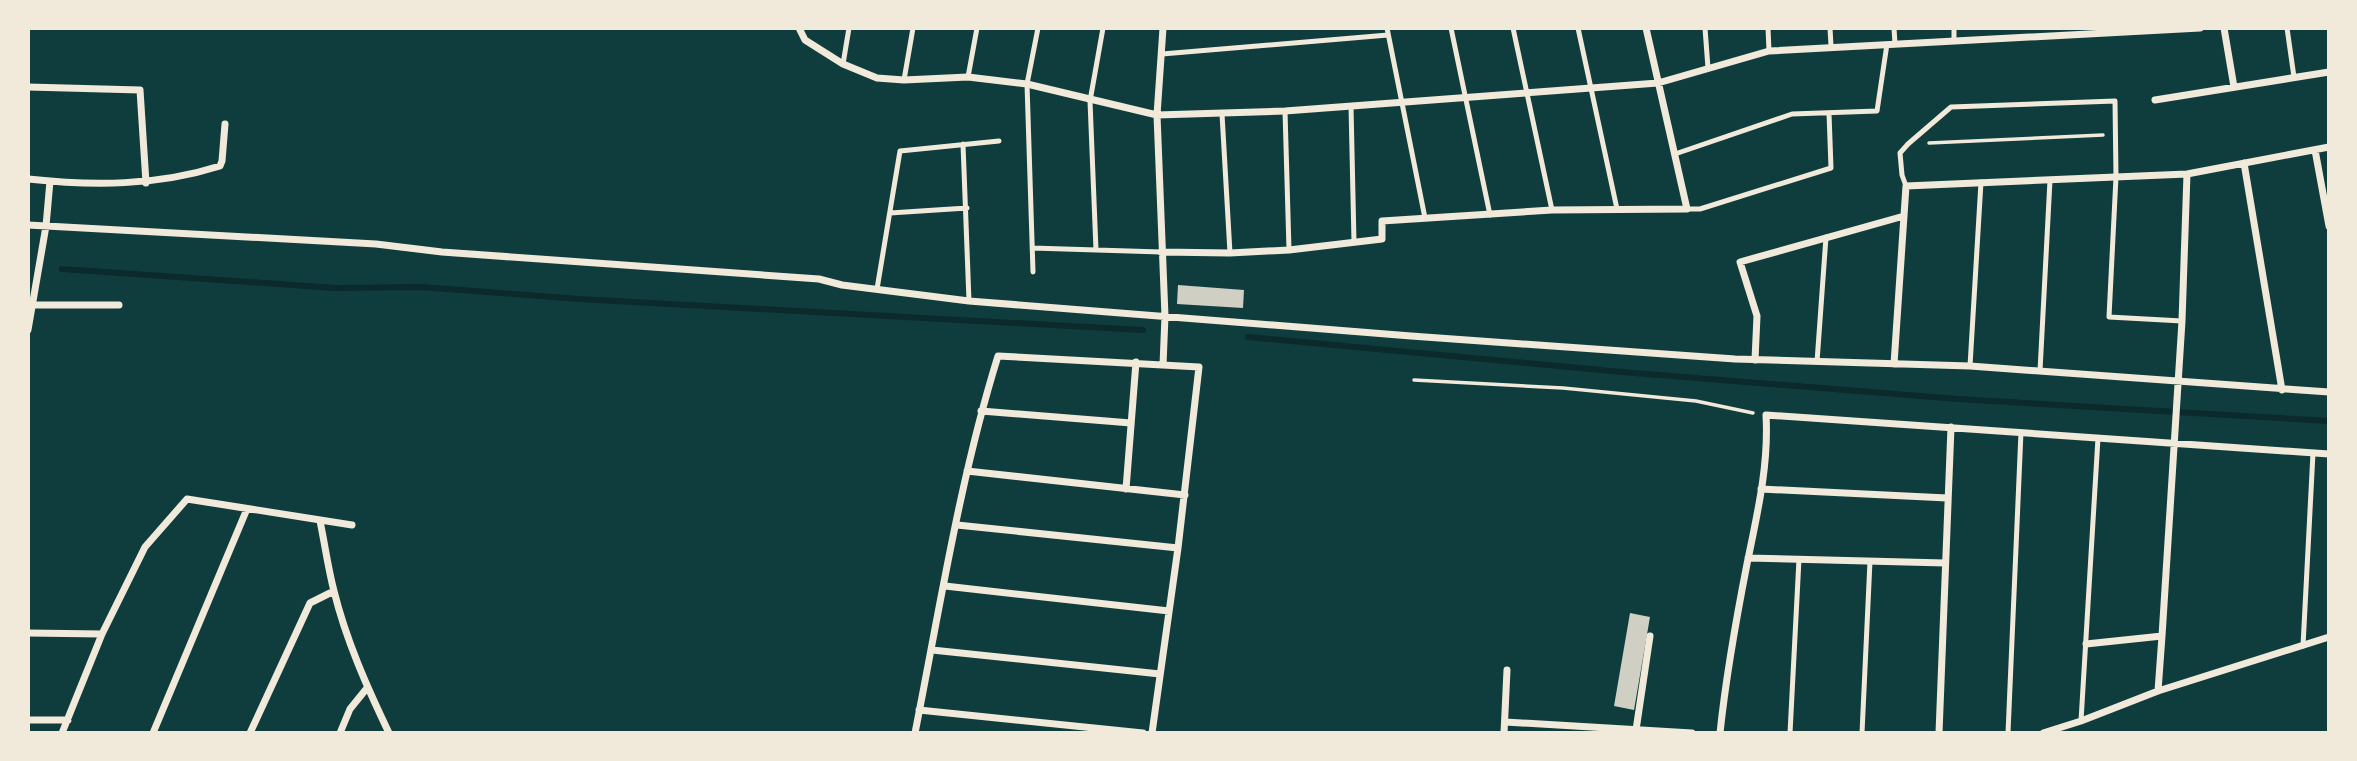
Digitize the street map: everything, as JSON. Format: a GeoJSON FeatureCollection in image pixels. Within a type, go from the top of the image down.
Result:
{"type":"FeatureCollection","features":[{"type":"Feature","properties":{"kind":"street"},"geometry":{"type":"LineString","coordinates":[[799,28],[805,40],[843,64],[877,78],[904,80],[968,77],[1027,83],[1090,101],[1157,115],[1285,111],[1658,83],[1769,51],[2081,31],[2200,28]]}},
{"type":"Feature","properties":{"kind":"street"},"geometry":{"type":"LineString","coordinates":[[1163,28],[1157,115],[1165,316],[1163,365]]}},
{"type":"Feature","properties":{"kind":"street"},"geometry":{"type":"LineString","coordinates":[[1161,252],[1289,250],[1382,239],[1382,220],[1552,210],[1687,209],[1646,28]]}},
{"type":"Feature","properties":{"kind":"street"},"geometry":{"type":"LineString","coordinates":[[2224,28],[2234,87]]}},
{"type":"Feature","properties":{"kind":"street"},"geometry":{"type":"LineString","coordinates":[[2155,100],[2329,72]]}},
{"type":"Feature","properties":{"kind":"street"},"geometry":{"type":"LineString","coordinates":[[28,88],[140,90],[146,183]]}},
{"type":"Feature","properties":{"kind":"street"},"geometry":{"type":"LineString","coordinates":[[28,179],[88,184],[146,183],[220,166],[225,124]]}},
{"type":"Feature","properties":{"kind":"street"},"geometry":{"type":"LineString","coordinates":[[1894,364],[1906,186],[2187,174],[2329,147]]}},
{"type":"Feature","properties":{"kind":"street"},"geometry":{"type":"LineString","coordinates":[[2315,150],[2329,223]]}},
{"type":"Feature","properties":{"kind":"street"},"geometry":{"type":"LineString","coordinates":[[2244,163],[2283,390]]}},
{"type":"Feature","properties":{"kind":"street"},"geometry":{"type":"LineString","coordinates":[[2158,691],[2182,321],[2187,174]]}},
{"type":"Feature","properties":{"kind":"street"},"geometry":{"type":"LineString","coordinates":[[28,330],[29,305],[46,226],[50,181]]}},
{"type":"Feature","properties":{"kind":"street"},"geometry":{"type":"LineString","coordinates":[[1755,360],[1757,316],[1740,262],[1904,216]]}},
{"type":"Feature","properties":{"kind":"street"},"geometry":{"type":"LineString","coordinates":[[28,225],[376,244],[442,252],[819,279],[969,300],[1755,360],[1970,366],[2329,392]]}},
{"type":"Feature","properties":{"kind":"street"},"geometry":{"type":"LineString","coordinates":[[29,305],[119,305]]}},
{"type":"Feature","properties":{"kind":"street"},"geometry":{"type":"LineString","coordinates":[[915,733],[967,471],[998,356],[1199,367],[1185,495],[1152,733]]}},
{"type":"Feature","properties":{"kind":"street"},"geometry":{"type":"LineString","coordinates":[[1126,489],[1136,362]]}},
{"type":"Feature","properties":{"kind":"street"},"geometry":{"type":"LineString","coordinates":[[981,411],[1131,423]]}},
{"type":"Feature","properties":{"kind":"street"},"geometry":{"type":"LineString","coordinates":[[1720,733],[1727,668],[1761,489],[1768,437],[1766,415],[2329,454]]}},
{"type":"Feature","properties":{"kind":"street"},"geometry":{"type":"LineString","coordinates":[[1939,733],[1951,427]]}},
{"type":"Feature","properties":{"kind":"street"},"geometry":{"type":"LineString","coordinates":[[967,471],[1185,495]]}},
{"type":"Feature","properties":{"kind":"street"},"geometry":{"type":"LineString","coordinates":[[1761,489],[1947,498]]}},
{"type":"Feature","properties":{"kind":"street"},"geometry":{"type":"LineString","coordinates":[[62,733],[102,634],[145,547],[187,499],[352,525]]}},
{"type":"Feature","properties":{"kind":"street"},"geometry":{"type":"LineString","coordinates":[[153,733],[247,509]]}},
{"type":"Feature","properties":{"kind":"street"},"geometry":{"type":"LineString","coordinates":[[320,522],[334,591],[367,688],[389,733]]}},
{"type":"Feature","properties":{"kind":"street"},"geometry":{"type":"LineString","coordinates":[[957,525],[1178,548]]}},
{"type":"Feature","properties":{"kind":"street"},"geometry":{"type":"LineString","coordinates":[[1748,558],[1945,564]]}},
{"type":"Feature","properties":{"kind":"street"},"geometry":{"type":"LineString","coordinates":[[945,586],[1169,611]]}},
{"type":"Feature","properties":{"kind":"street"},"geometry":{"type":"LineString","coordinates":[[250,733],[310,603],[334,591]]}},
{"type":"Feature","properties":{"kind":"street"},"geometry":{"type":"LineString","coordinates":[[28,633],[102,634]]}},
{"type":"Feature","properties":{"kind":"street"},"geometry":{"type":"LineString","coordinates":[[1636,730],[1650,636]]}},
{"type":"Feature","properties":{"kind":"street"},"geometry":{"type":"LineString","coordinates":[[2086,644],[2162,636]]}},
{"type":"Feature","properties":{"kind":"street"},"geometry":{"type":"LineString","coordinates":[[2043,733],[2158,691],[2329,638]]}},
{"type":"Feature","properties":{"kind":"street"},"geometry":{"type":"LineString","coordinates":[[932,650],[1160,674]]}},
{"type":"Feature","properties":{"kind":"street"},"geometry":{"type":"LineString","coordinates":[[1504,733],[1507,670]]}},
{"type":"Feature","properties":{"kind":"street"},"geometry":{"type":"LineString","coordinates":[[340,733],[350,709],[367,688]]}},
{"type":"Feature","properties":{"kind":"street"},"geometry":{"type":"LineString","coordinates":[[919,710],[1143,733]]}},
{"type":"Feature","properties":{"kind":"street"},"geometry":{"type":"LineString","coordinates":[[28,720],[68,720]]}},
{"type":"Feature","properties":{"kind":"street"},"geometry":{"type":"LineString","coordinates":[[1505,722],[1692,733]]}},
{"type":"Feature","properties":{"kind":"lane"},"geometry":{"type":"LineString","coordinates":[[843,64],[849,28]]}},
{"type":"Feature","properties":{"kind":"lane"},"geometry":{"type":"LineString","coordinates":[[904,80],[913,28]]}},
{"type":"Feature","properties":{"kind":"lane"},"geometry":{"type":"LineString","coordinates":[[968,77],[976,28]]}},
{"type":"Feature","properties":{"kind":"lane"},"geometry":{"type":"LineString","coordinates":[[1032,272],[1027,83],[1038,28]]}},
{"type":"Feature","properties":{"kind":"lane"},"geometry":{"type":"LineString","coordinates":[[1096,250],[1090,101],[1103,28]]}},
{"type":"Feature","properties":{"kind":"lane"},"geometry":{"type":"LineString","coordinates":[[1451,28],[1490,215]]}},
{"type":"Feature","properties":{"kind":"lane"},"geometry":{"type":"LineString","coordinates":[[1513,28],[1552,210]]}},
{"type":"Feature","properties":{"kind":"lane"},"geometry":{"type":"LineString","coordinates":[[1578,28],[1617,209]]}},
{"type":"Feature","properties":{"kind":"lane"},"geometry":{"type":"LineString","coordinates":[[1705,28],[1708,68]]}},
{"type":"Feature","properties":{"kind":"lane"},"geometry":{"type":"LineString","coordinates":[[1768,28],[1769,51]]}},
{"type":"Feature","properties":{"kind":"lane"},"geometry":{"type":"LineString","coordinates":[[1830,28],[1831,47]]}},
{"type":"Feature","properties":{"kind":"lane"},"geometry":{"type":"LineString","coordinates":[[1675,154],[1792,114],[1877,111],[1894,28]]}},
{"type":"Feature","properties":{"kind":"lane"},"geometry":{"type":"LineString","coordinates":[[1954,28],[1954,40]]}},
{"type":"Feature","properties":{"kind":"lane"},"geometry":{"type":"LineString","coordinates":[[2018,28],[2018,37]]}},
{"type":"Feature","properties":{"kind":"lane"},"geometry":{"type":"LineString","coordinates":[[2287,28],[2294,77]]}},
{"type":"Feature","properties":{"kind":"lane"},"geometry":{"type":"LineString","coordinates":[[1162,54],[1387,31],[1425,218]]}},
{"type":"Feature","properties":{"kind":"lane"},"geometry":{"type":"LineString","coordinates":[[1906,186],[1900,153],[1951,107],[2115,101],[2116,177],[2109,317],[2182,321]]}},
{"type":"Feature","properties":{"kind":"lane"},"geometry":{"type":"LineString","coordinates":[[1351,106],[1354,242]]}},
{"type":"Feature","properties":{"kind":"lane"},"geometry":{"type":"LineString","coordinates":[[1285,111],[1289,250]]}},
{"type":"Feature","properties":{"kind":"lane"},"geometry":{"type":"LineString","coordinates":[[1687,209],[1700,209],[1831,168],[1829,113]]}},
{"type":"Feature","properties":{"kind":"lane"},"geometry":{"type":"LineString","coordinates":[[1222,114],[1230,253]]}},
{"type":"Feature","properties":{"kind":"lane"},"geometry":{"type":"LineString","coordinates":[[877,289],[900,151],[999,141]]}},
{"type":"Feature","properties":{"kind":"lane"},"geometry":{"type":"LineString","coordinates":[[964,145],[969,300]]}},
{"type":"Feature","properties":{"kind":"lane"},"geometry":{"type":"LineString","coordinates":[[2040,371],[2050,180]]}},
{"type":"Feature","properties":{"kind":"lane"},"geometry":{"type":"LineString","coordinates":[[1970,366],[1981,182]]}},
{"type":"Feature","properties":{"kind":"lane"},"geometry":{"type":"LineString","coordinates":[[890,213],[967,208]]}},
{"type":"Feature","properties":{"kind":"lane"},"geometry":{"type":"LineString","coordinates":[[1817,362],[1826,237]]}},
{"type":"Feature","properties":{"kind":"lane"},"geometry":{"type":"LineString","coordinates":[[1032,248],[1161,252]]}},
{"type":"Feature","properties":{"kind":"lane"},"geometry":{"type":"LineString","coordinates":[[2008,733],[2021,432]]}},
{"type":"Feature","properties":{"kind":"lane"},"geometry":{"type":"LineString","coordinates":[[2081,721],[2098,438]]}},
{"type":"Feature","properties":{"kind":"lane"},"geometry":{"type":"LineString","coordinates":[[2303,646],[2312,453]]}},
{"type":"Feature","properties":{"kind":"lane"},"geometry":{"type":"LineString","coordinates":[[1790,733],[1799,559]]}},
{"type":"Feature","properties":{"kind":"lane"},"geometry":{"type":"LineString","coordinates":[[1862,733],[1870,561]]}},
{"type":"Feature","properties":{"kind":"path"},"geometry":{"type":"LineString","coordinates":[[1908,144],[2116,134]]}},
{"type":"Feature","properties":{"kind":"path"},"geometry":{"type":"LineString","coordinates":[[1414,380],[1563,388],[1696,401],[1766,415]]}},
{"type":"Feature","properties":{"kind":"building"},"geometry":{"type":"Polygon","coordinates":[[[1178,285],[1244,290],[1243,308],[1177,304],[1178,285]]]}},
{"type":"Feature","properties":{"kind":"building"},"geometry":{"type":"Polygon","coordinates":[[[1630,613],[1650,617],[1634,710],[1614,706],[1630,613]]]}},
{"type":"Feature","properties":{"kind":"waterway"},"geometry":{"type":"LineString","coordinates":[[62,269],[335,288],[421,287],[579,299],[1143,330]]}},
{"type":"Feature","properties":{"kind":"waterway"},"geometry":{"type":"LineString","coordinates":[[1248,337],[1622,372],[1958,399],[2329,421]]}}]}
